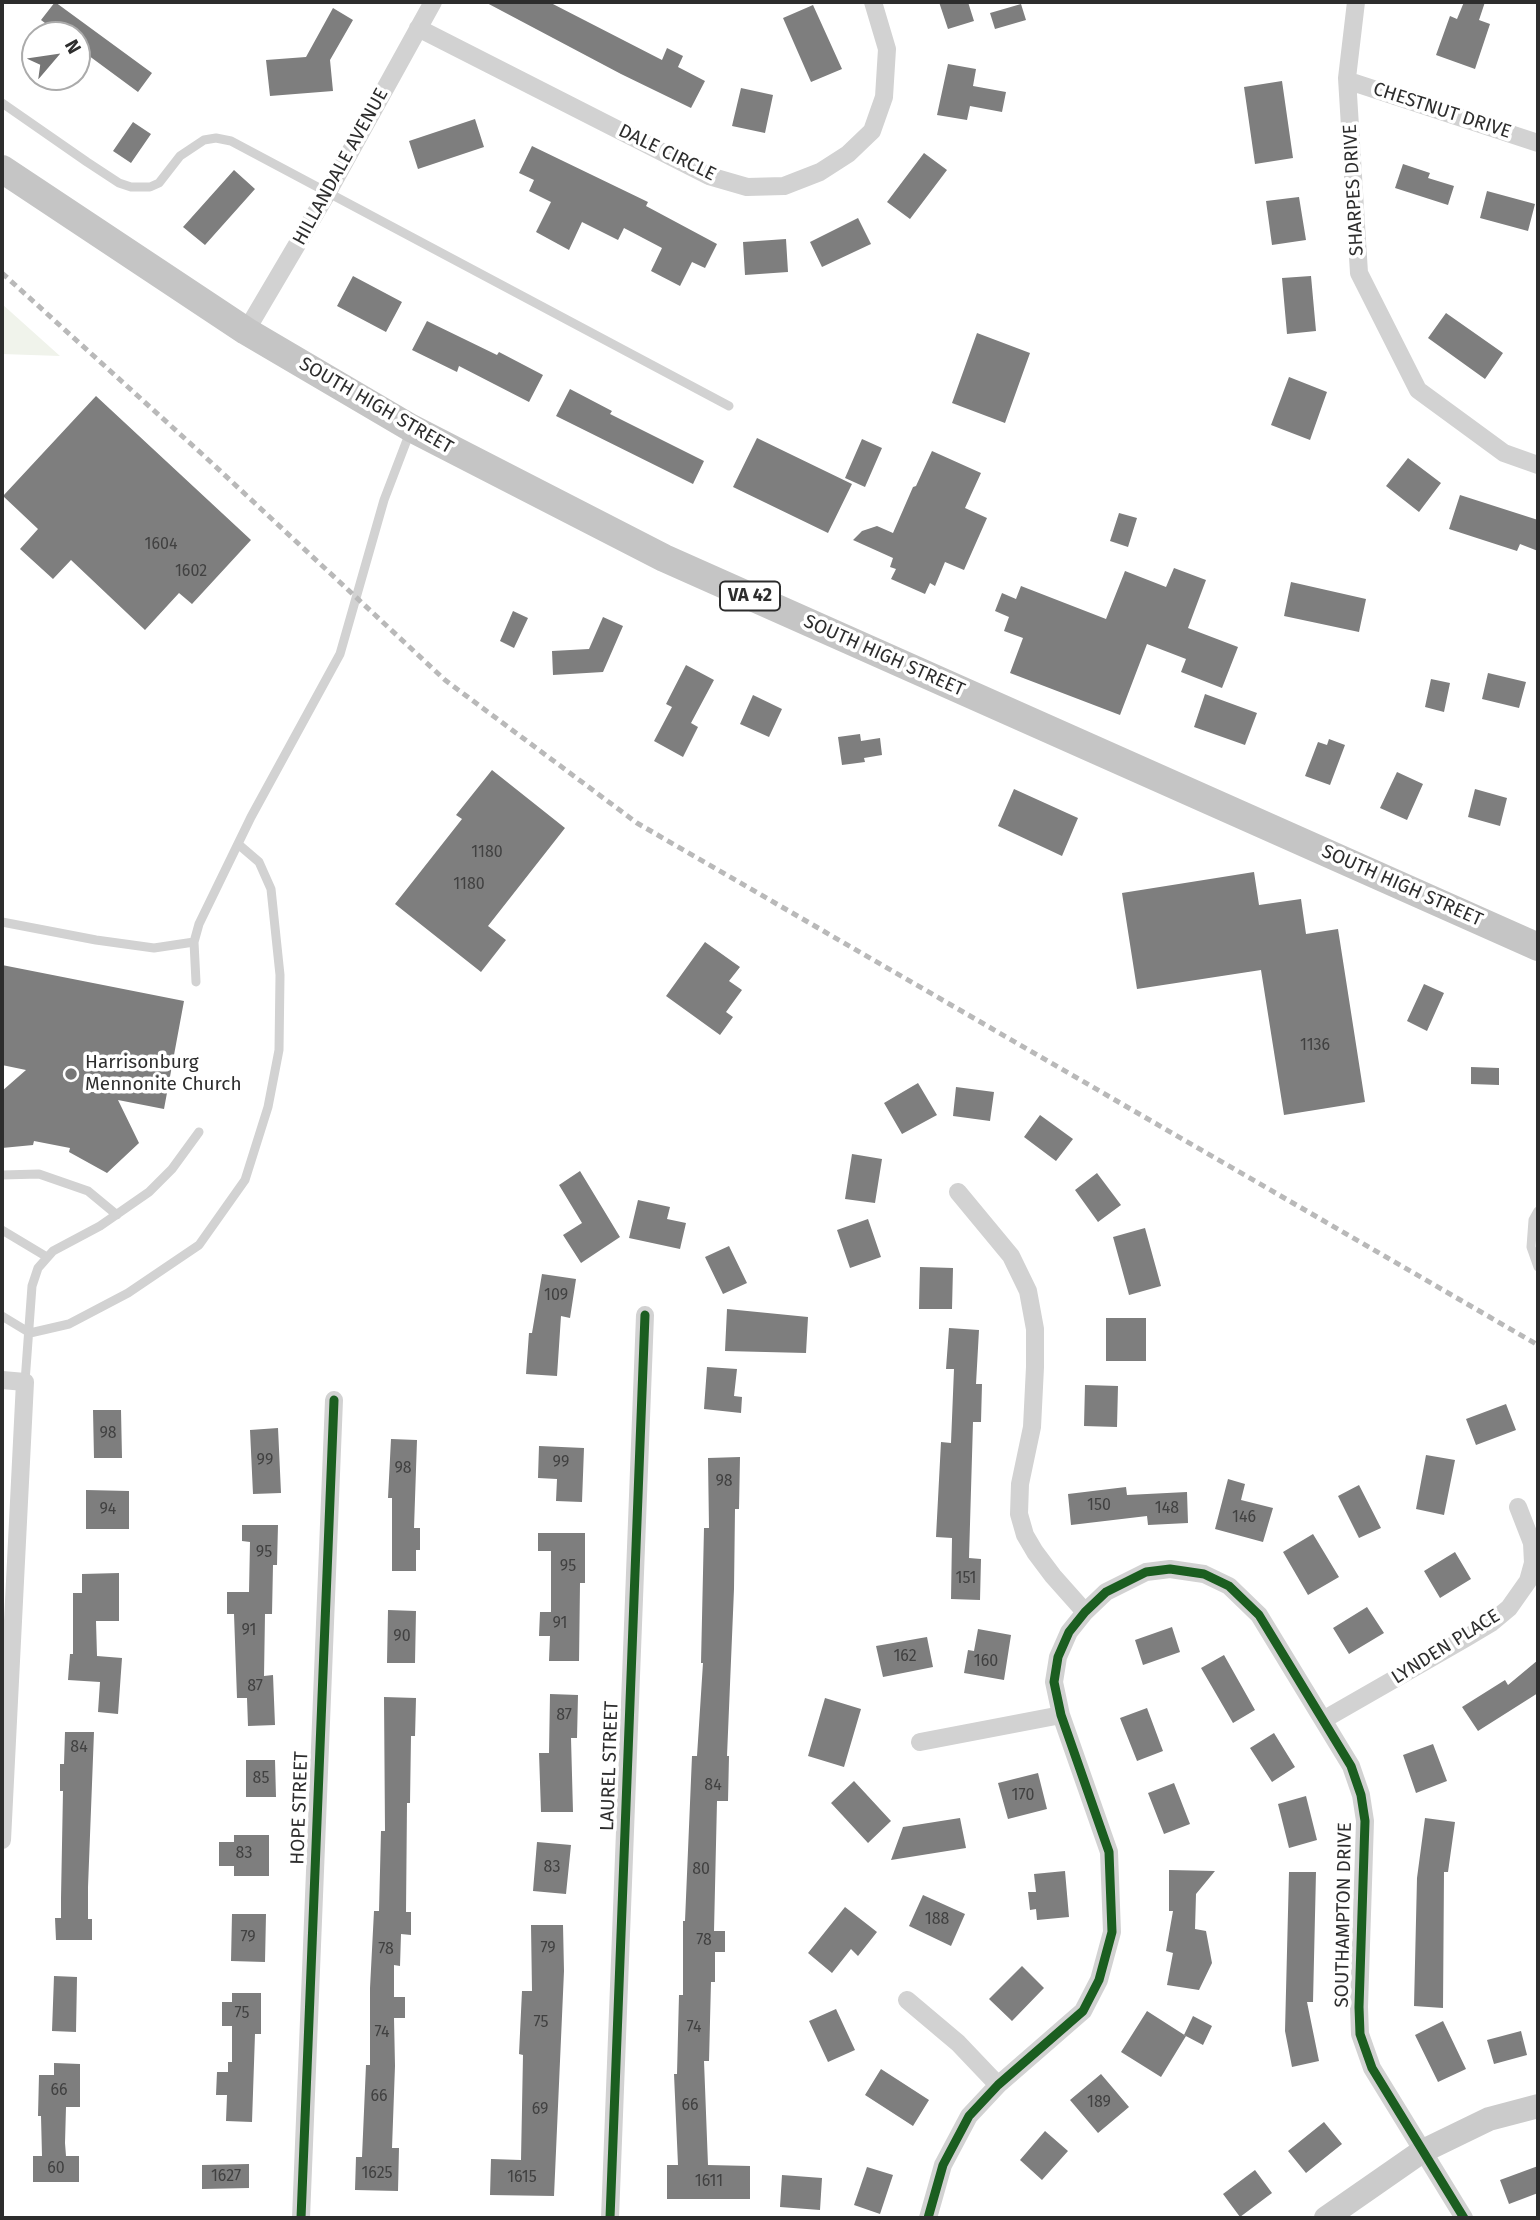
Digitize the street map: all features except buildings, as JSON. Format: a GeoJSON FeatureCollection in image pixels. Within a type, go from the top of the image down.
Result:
{"type":"FeatureCollection","features":[{"type":"Feature","properties":{"kind":"main road","name":"SOUTH HIGH STREET"},"geometry":{"type":"LineString","coordinates":[[2,169],[246,331],[411,428],[664,558],[1538,947]]}},
{"type":"Feature","properties":{"kind":"street","name":"HILLANDALE AVENUE"},"geometry":{"type":"LineString","coordinates":[[246,331],[328,192],[433,2]]}},
{"type":"Feature","properties":{"kind":"street","name":"DALE CIRCLE"},"geometry":{"type":"LineString","coordinates":[[418,28],[709,176],[747,187],[784,186],[820,172],[848,154],[872,131],[884,97],[887,49],[873,2]]}},
{"type":"Feature","properties":{"kind":"street","name":"SHARPES DRIVE"},"geometry":{"type":"LineString","coordinates":[[1356,2],[1347,78],[1359,272],[1418,390],[1504,453],[1538,465]]}},
{"type":"Feature","properties":{"kind":"street","name":"CHESTNUT DRIVE"},"geometry":{"type":"LineString","coordinates":[[1347,78],[1349,81],[1538,143]]}},
{"type":"Feature","properties":{"kind":"street"},"geometry":{"type":"LineString","coordinates":[[958,1192],[1011,1255],[1028,1290],[1035,1329],[1035,1367],[1032,1427],[1020,1484],[1019,1514],[1025,1535],[1035,1552],[1085,1612]]}},
{"type":"Feature","properties":{"kind":"street","name":"LAUREL STREET"},"geometry":{"type":"LineString","coordinates":[[610,2218],[645,1315]]}},
{"type":"Feature","properties":{"kind":"street"},"geometry":{"type":"LineString","coordinates":[[2,1380],[25,1382],[2,1840]]}},
{"type":"Feature","properties":{"kind":"street","name":"HOPE STREET"},"geometry":{"type":"LineString","coordinates":[[301,2218],[334,1400]]}},
{"type":"Feature","properties":{"kind":"street","name":"LYNDEN PLACE"},"geometry":{"type":"LineString","coordinates":[[1323,1720],[1491,1623],[1509,1608],[1528,1581],[1533,1563],[1532,1543],[1518,1507]]}},
{"type":"Feature","properties":{"kind":"street","name":"SOUTHAMPTON DRIVE"},"geometry":{"type":"LineString","coordinates":[[928,2218],[943,2165],[969,2116],[998,2085],[1083,2011],[1099,1980],[1112,1932],[1109,1853],[1061,1715],[1054,1682],[1058,1657],[1069,1632],[1106,1592],[1146,1572],[1170,1569],[1204,1574],[1229,1586],[1259,1615],[1351,1766],[1361,1795],[1365,1821],[1360,2034],[1371,2068],[1464,2218]]}},
{"type":"Feature","properties":{"kind":"street"},"geometry":{"type":"LineString","coordinates":[[920,1742],[1061,1715]]}},
{"type":"Feature","properties":{"kind":"street"},"geometry":{"type":"LineString","coordinates":[[907,2000],[958,2043],[998,2085]]}},
{"type":"Feature","properties":{"kind":"street"},"geometry":{"type":"LineString","coordinates":[[1326,2218],[1421,2152],[1489,2119],[1538,2106]]}},
{"type":"Feature","properties":{"kind":"lane"},"geometry":{"type":"LineString","coordinates":[[2,103],[125,186],[154,186],[183,153],[204,140],[216,138],[231,141],[729,407]]}},
{"type":"Feature","properties":{"kind":"lane"},"geometry":{"type":"LineString","coordinates":[[196,982],[194,942],[199,924],[238,844],[340,654],[384,500],[411,428]]}},
{"type":"Feature","properties":{"kind":"lane"},"geometry":{"type":"LineString","coordinates":[[2,1316],[30,1333],[69,1324],[128,1293],[199,1245],[245,1180],[268,1107],[279,1051],[280,975],[271,889],[259,862],[238,844]]}},
{"type":"Feature","properties":{"kind":"lane"},"geometry":{"type":"LineString","coordinates":[[2,922],[154,948],[194,942]]}},
{"type":"Feature","properties":{"kind":"lane"},"geometry":{"type":"LineString","coordinates":[[25,1382],[32,1286],[38,1268],[47,1257],[117,1215],[163,1178],[199,1132]]}},
{"type":"Feature","properties":{"kind":"lane"},"geometry":{"type":"LineString","coordinates":[[2,1175],[38,1174],[88,1191],[117,1215]]}},
{"type":"Feature","properties":{"kind":"lane"},"geometry":{"type":"LineString","coordinates":[[1538,1210],[1532,1220],[1531,1247],[1538,1267]]}},
{"type":"Feature","properties":{"kind":"lane"},"geometry":{"type":"LineString","coordinates":[[2,1230],[47,1257]]}},
{"type":"Feature","properties":{"kind":"shaded area"},"geometry":{"type":"Polygon","coordinates":[[[2,304],[60,356],[2,354],[2,304]]]}},
{"type":"Feature","properties":{"kind":"railway"},"geometry":{"type":"LineString","coordinates":[[2,273],[445,680],[637,823],[1538,1345]]}},
{"type":"Feature","properties":{"kind":"cycle path"},"geometry":{"type":"LineString","coordinates":[[610,2218],[645,1315]]}},
{"type":"Feature","properties":{"kind":"cycle path"},"geometry":{"type":"LineString","coordinates":[[301,2218],[334,1400]]}},
{"type":"Feature","properties":{"kind":"cycle path"},"geometry":{"type":"LineString","coordinates":[[928,2218],[943,2165],[969,2116],[998,2085],[1083,2011],[1099,1980],[1112,1932],[1109,1852],[1061,1715],[1054,1682],[1058,1657],[1069,1632],[1106,1592],[1146,1572],[1170,1569],[1204,1574],[1229,1586],[1259,1615],[1351,1766],[1361,1795],[1365,1821],[1360,2034],[1372,2068],[1464,2218]]}},
{"type":"Feature","properties":{"kind":"place","name":"Harrisonburg Mennonite Church"},"geometry":{"type":"Point","coordinates":[71,1074]}}]}
